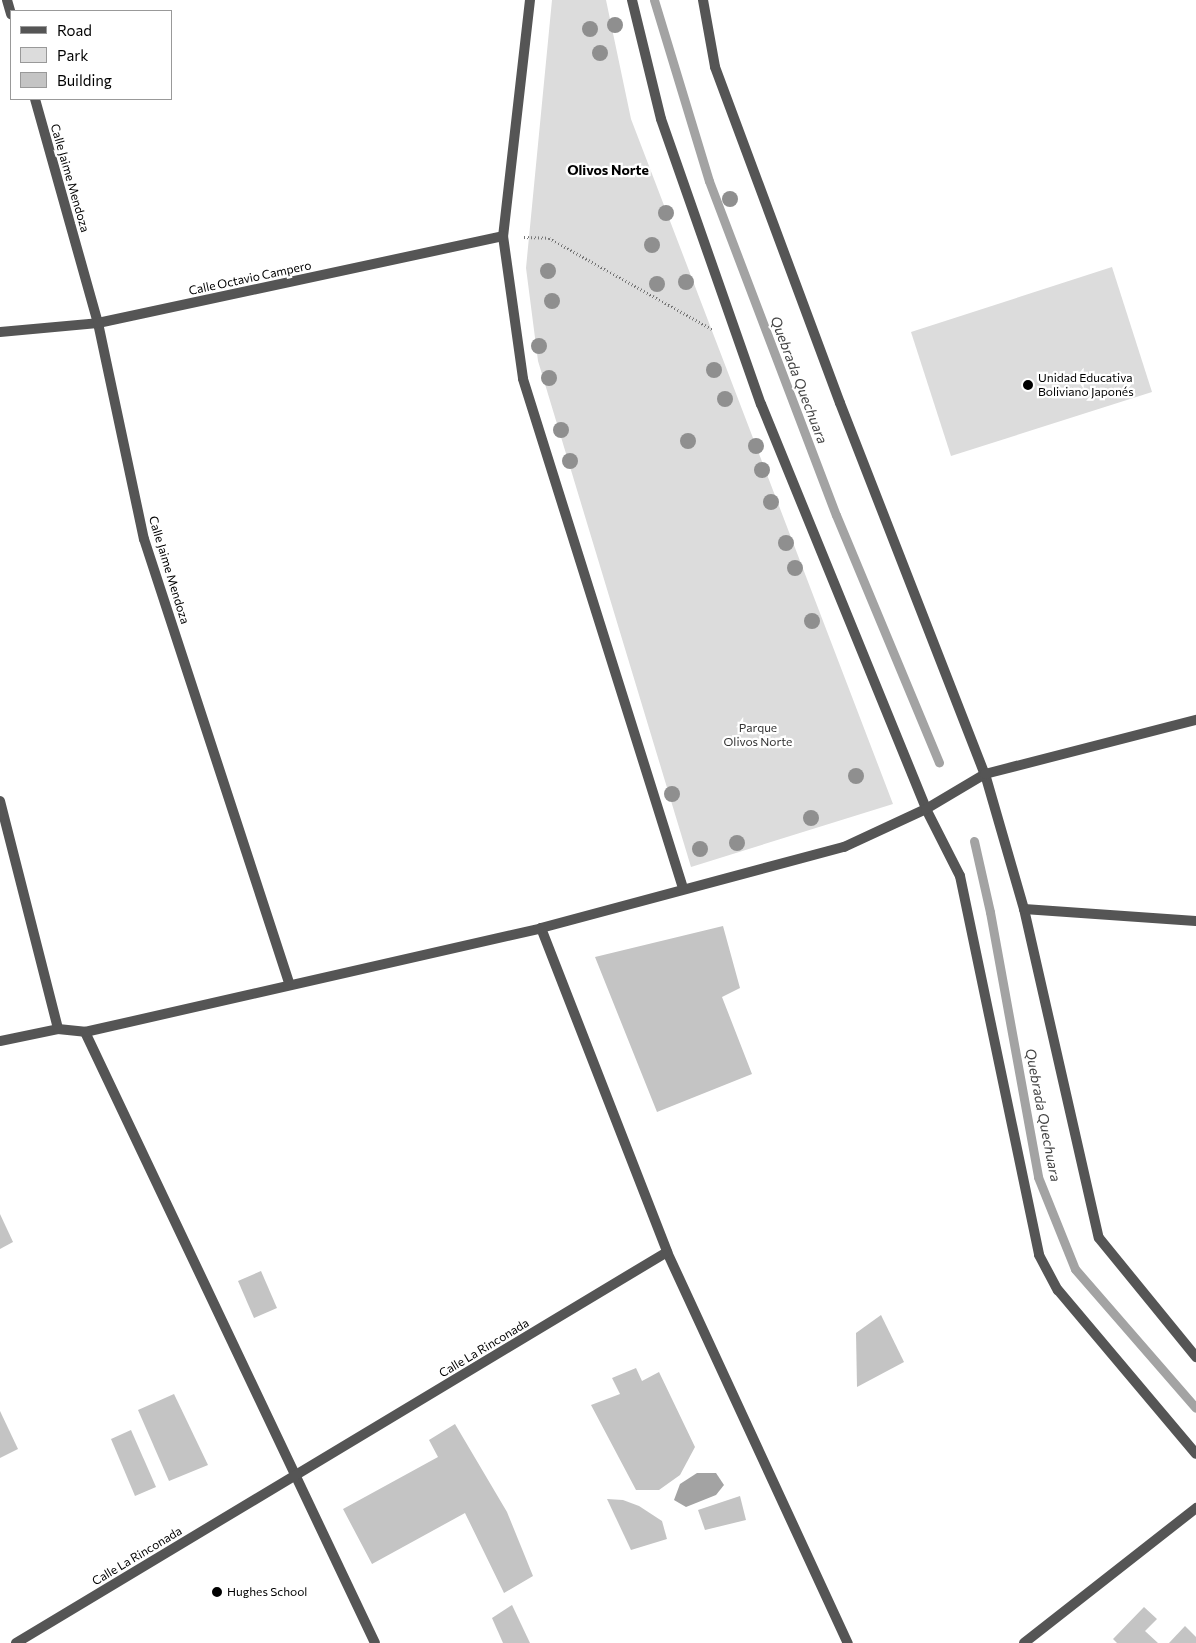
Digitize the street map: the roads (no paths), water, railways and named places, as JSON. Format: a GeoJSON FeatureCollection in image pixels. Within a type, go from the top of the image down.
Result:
{"type":"FeatureCollection","features":[{"type":"Feature","properties":{"kind":"street"},"geometry":{"type":"LineString","coordinates":[[530,0],[503,236],[523,379],[683,888]]}},
{"type":"Feature","properties":{"kind":"street"},"geometry":{"type":"LineString","coordinates":[[632,0],[661,119],[761,404],[926,809],[960,876],[1039,1255],[1058,1290],[1196,1454]]}},
{"type":"Feature","properties":{"kind":"street"},"geometry":{"type":"LineString","coordinates":[[703,0],[715,67],[840,403],[985,774],[1024,909],[1099,1238],[1196,1357]]}},
{"type":"Feature","properties":{"kind":"street","name":"Calle Jaime Mendoza"},"geometry":{"type":"LineString","coordinates":[[35,100],[98,323],[144,539],[290,983]]}},
{"type":"Feature","properties":{"kind":"street","name":"Calle Octavio Campero"},"geometry":{"type":"LineString","coordinates":[[0,332],[98,323],[503,236]]}},
{"type":"Feature","properties":{"kind":"street"},"geometry":{"type":"LineString","coordinates":[[0,1041],[58,1029],[85,1032],[290,983],[541,928],[683,888],[844,847],[926,809],[985,774],[1196,720]]}},
{"type":"Feature","properties":{"kind":"street"},"geometry":{"type":"LineString","coordinates":[[0,801],[58,1029]]}},
{"type":"Feature","properties":{"kind":"street"},"geometry":{"type":"LineString","coordinates":[[1024,909],[1196,921]]}},
{"type":"Feature","properties":{"kind":"street"},"geometry":{"type":"LineString","coordinates":[[541,928],[667,1252],[848,1643]]}},
{"type":"Feature","properties":{"kind":"street"},"geometry":{"type":"LineString","coordinates":[[85,1032],[375,1643]]}},
{"type":"Feature","properties":{"kind":"street","name":"Calle La Rinconada"},"geometry":{"type":"LineString","coordinates":[[16,1643],[667,1252]]}},
{"type":"Feature","properties":{"kind":"street"},"geometry":{"type":"LineString","coordinates":[[1024,1643],[1196,1508]]}},
{"type":"Feature","properties":{"kind":"waterway","name":"Quebrada Quechuara"},"geometry":{"type":"LineString","coordinates":[[654,0],[709,181],[836,515],[939,762]]}},
{"type":"Feature","properties":{"kind":"waterway","name":"Quebrada Quechuara"},"geometry":{"type":"LineString","coordinates":[[974,841],[990,912],[1038,1177],[1075,1269],[1196,1408]]}},
{"type":"Feature","properties":{"kind":"place","name":"Unidad Educativa Boliviano Japonés"},"geometry":{"type":"Point","coordinates":[1028,385]}},
{"type":"Feature","properties":{"kind":"place","name":"Hughes School"},"geometry":{"type":"Point","coordinates":[217,1592]}},
{"type":"Feature","properties":{"kind":"district","name":"Olivos Norte"},"geometry":{"type":"Point","coordinates":[608,170]}},
{"type":"Feature","properties":{"kind":"park label","name":"Parque Olivos Norte"},"geometry":{"type":"Point","coordinates":[758,735]}}]}
